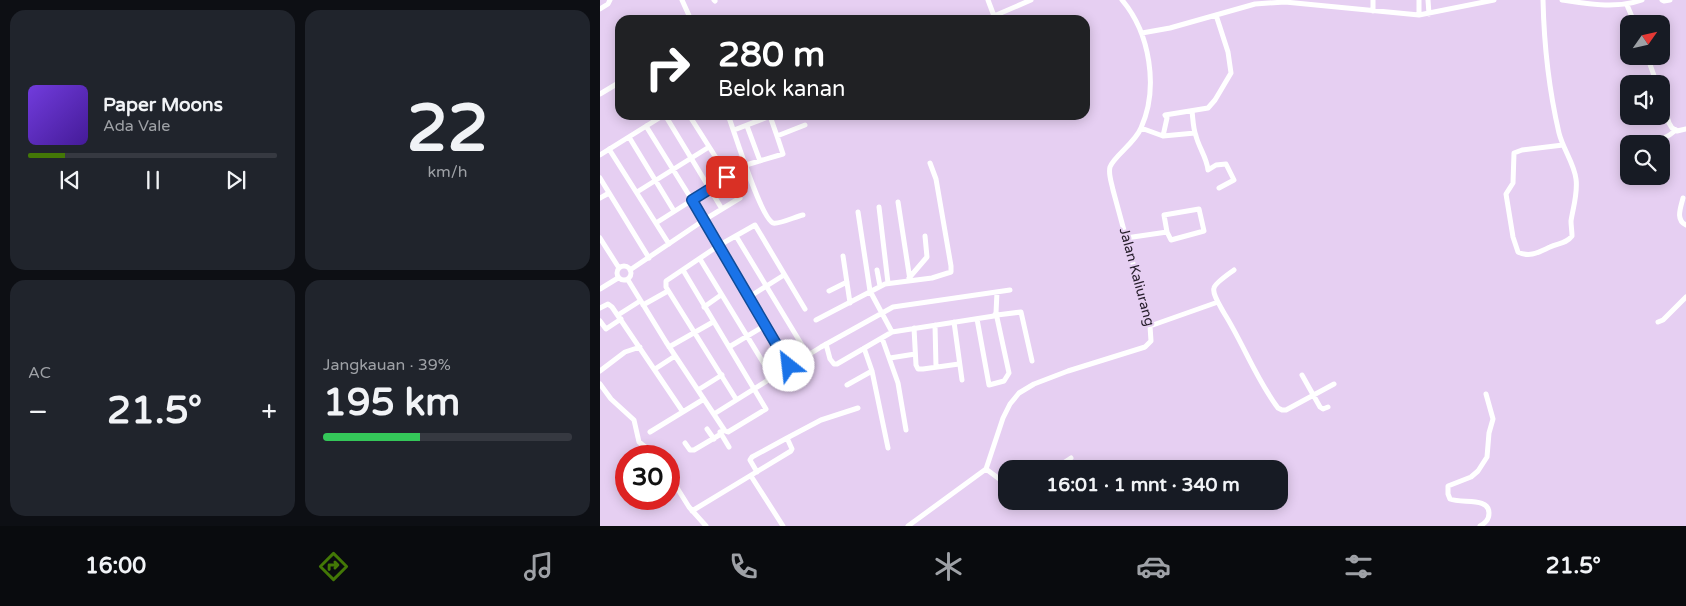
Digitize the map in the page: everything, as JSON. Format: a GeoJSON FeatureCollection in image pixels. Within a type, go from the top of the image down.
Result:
{"type":"FeatureCollection","features":[{"type":"Feature","properties":{"kind":"street"},"geometry":{"type":"LineString","coordinates":[[600,8],[608,4],[610,0]]}},
{"type":"Feature","properties":{"kind":"street"},"geometry":{"type":"LineString","coordinates":[[682,0],[689,15]]}},
{"type":"Feature","properties":{"kind":"street"},"geometry":{"type":"LineString","coordinates":[[988,0],[994,15]]}},
{"type":"Feature","properties":{"kind":"street"},"geometry":{"type":"LineString","coordinates":[[996,15],[1031,0]]}},
{"type":"Feature","properties":{"kind":"street","name":"Jalan Kaliurang"},"geometry":{"type":"LineString","coordinates":[[986,469],[1003,418],[1010,404],[1019,393],[1050,377],[1147,346],[1152,339],[1110,170],[1141,128],[1149,104],[1151,80],[1142,33],[1135,18],[1122,0]]}},
{"type":"Feature","properties":{"kind":"street"},"geometry":{"type":"LineString","coordinates":[[1373,0],[1373,11]]}},
{"type":"Feature","properties":{"kind":"street"},"geometry":{"type":"LineString","coordinates":[[1419,0],[1419,15]]}},
{"type":"Feature","properties":{"kind":"street"},"geometry":{"type":"LineString","coordinates":[[1428,0],[1429,14]]}},
{"type":"Feature","properties":{"kind":"street"},"geometry":{"type":"LineString","coordinates":[[1142,33],[1255,4],[1285,1],[1419,15],[1494,0]]}},
{"type":"Feature","properties":{"kind":"street"},"geometry":{"type":"LineString","coordinates":[[1543,0],[1544,30],[1553,103],[1563,145],[1573,167],[1576,180],[1571,222],[1572,236],[1570,240],[1548,247],[1538,253],[1523,254],[1518,252],[1513,237],[1506,194],[1513,183],[1514,153],[1522,150],[1563,145]]}},
{"type":"Feature","properties":{"kind":"street"},"geometry":{"type":"LineString","coordinates":[[1562,0],[1605,6],[1627,5],[1642,0]]}},
{"type":"Feature","properties":{"kind":"street"},"geometry":{"type":"LineString","coordinates":[[1662,0],[1664,2],[1670,0]]}},
{"type":"Feature","properties":{"kind":"street"},"geometry":{"type":"LineString","coordinates":[[1627,5],[1631,15]]}},
{"type":"Feature","properties":{"kind":"street"},"geometry":{"type":"LineString","coordinates":[[1163,136],[1167,118],[1165,115],[1204,109],[1210,106],[1231,74],[1228,52],[1216,15]]}},
{"type":"Feature","properties":{"kind":"street"},"geometry":{"type":"LineString","coordinates":[[600,94],[615,85]]}},
{"type":"Feature","properties":{"kind":"street"},"geometry":{"type":"LineString","coordinates":[[1192,111],[1194,133],[1201,151],[1207,160],[1208,170],[1216,165],[1226,164],[1232,174],[1234,180],[1219,188]]}},
{"type":"Feature","properties":{"kind":"street"},"geometry":{"type":"LineString","coordinates":[[600,156],[656,120]]}},
{"type":"Feature","properties":{"kind":"street"},"geometry":{"type":"LineString","coordinates":[[667,120],[722,209]]}},
{"type":"Feature","properties":{"kind":"street"},"geometry":{"type":"LineString","coordinates":[[656,223],[727,177],[692,120]]}},
{"type":"Feature","properties":{"kind":"street"},"geometry":{"type":"LineString","coordinates":[[730,120],[762,208],[772,222],[777,224],[803,214]]}},
{"type":"Feature","properties":{"kind":"street"},"geometry":{"type":"LineString","coordinates":[[734,130],[762,120]]}},
{"type":"Feature","properties":{"kind":"street"},"geometry":{"type":"LineString","coordinates":[[746,165],[783,154],[773,120]]}},
{"type":"Feature","properties":{"kind":"street"},"geometry":{"type":"LineString","coordinates":[[777,136],[805,125]]}},
{"type":"Feature","properties":{"kind":"street"},"geometry":{"type":"LineString","coordinates":[[1670,125],[1676,130]]}},
{"type":"Feature","properties":{"kind":"street"},"geometry":{"type":"LineString","coordinates":[[646,126],[674,169],[789,366]]}},
{"type":"Feature","properties":{"kind":"street"},"geometry":{"type":"LineString","coordinates":[[747,126],[760,161]]}},
{"type":"Feature","properties":{"kind":"street"},"geometry":{"type":"LineString","coordinates":[[1141,128],[1163,136],[1194,133]]}},
{"type":"Feature","properties":{"kind":"street"},"geometry":{"type":"LineString","coordinates":[[1669,135],[1676,130],[1686,129]]}},
{"type":"Feature","properties":{"kind":"street"},"geometry":{"type":"LineString","coordinates":[[628,137],[674,211]]}},
{"type":"Feature","properties":{"kind":"street"},"geometry":{"type":"LineString","coordinates":[[636,192],[709,147]]}},
{"type":"Feature","properties":{"kind":"street"},"geometry":{"type":"LineString","coordinates":[[609,149],[669,244]]}},
{"type":"Feature","properties":{"kind":"street"},"geometry":{"type":"LineString","coordinates":[[816,320],[888,283],[941,276],[949,274],[952,270],[936,179],[930,163]]}},
{"type":"Feature","properties":{"kind":"street"},"geometry":{"type":"LineString","coordinates":[[600,178],[648,258]]}},
{"type":"Feature","properties":{"kind":"street"},"geometry":{"type":"LineString","coordinates":[[600,198],[609,193]]}},
{"type":"Feature","properties":{"kind":"street"},"geometry":{"type":"LineString","coordinates":[[630,270],[740,198]]}},
{"type":"Feature","properties":{"kind":"street"},"geometry":{"type":"LineString","coordinates":[[1683,198],[1679,218],[1686,225]]}},
{"type":"Feature","properties":{"kind":"street"},"geometry":{"type":"LineString","coordinates":[[898,202],[910,279]]}},
{"type":"Feature","properties":{"kind":"street"},"geometry":{"type":"LineString","coordinates":[[879,207],[888,283]]}},
{"type":"Feature","properties":{"kind":"street"},"geometry":{"type":"LineString","coordinates":[[1199,209],[1204,231],[1171,240],[1167,232],[1164,215],[1199,209]]}},
{"type":"Feature","properties":{"kind":"street"},"geometry":{"type":"LineString","coordinates":[[858,212],[870,291],[883,312],[892,332]]}},
{"type":"Feature","properties":{"kind":"street"},"geometry":{"type":"LineString","coordinates":[[736,399],[668,291],[665,284],[666,281],[718,246],[756,226],[805,309]]}},
{"type":"Feature","properties":{"kind":"street"},"geometry":{"type":"LineString","coordinates":[[1126,238],[1167,232]]}},
{"type":"Feature","properties":{"kind":"street"},"geometry":{"type":"LineString","coordinates":[[736,236],[808,355]]}},
{"type":"Feature","properties":{"kind":"street"},"geometry":{"type":"LineString","coordinates":[[910,279],[928,257],[925,236]]}},
{"type":"Feature","properties":{"kind":"street"},"geometry":{"type":"LineString","coordinates":[[600,238],[619,268]]}},
{"type":"Feature","properties":{"kind":"street"},"geometry":{"type":"LineString","coordinates":[[843,256],[850,303]]}},
{"type":"Feature","properties":{"kind":"street"},"geometry":{"type":"LineString","coordinates":[[700,259],[772,377]]}},
{"type":"Feature","properties":{"kind":"street"},"geometry":{"type":"LineString","coordinates":[[619,268],[626,267],[630,270]]}},
{"type":"Feature","properties":{"kind":"street"},"geometry":{"type":"LineString","coordinates":[[618,278],[619,268]]}},
{"type":"Feature","properties":{"kind":"street"},"geometry":{"type":"LineString","coordinates":[[628,280],[631,276],[630,270]]}},
{"type":"Feature","properties":{"kind":"street"},"geometry":{"type":"LineString","coordinates":[[628,280],[669,347],[723,428],[726,432],[729,432],[766,411],[682,270]]}},
{"type":"Feature","properties":{"kind":"street"},"geometry":{"type":"LineString","coordinates":[[877,270],[880,286]]}},
{"type":"Feature","properties":{"kind":"street"},"geometry":{"type":"LineString","coordinates":[[1234,270],[1214,287],[1218,302],[1279,409],[1286,410],[1334,384]]}},
{"type":"Feature","properties":{"kind":"street"},"geometry":{"type":"LineString","coordinates":[[749,296],[784,275]]}},
{"type":"Feature","properties":{"kind":"street"},"geometry":{"type":"LineString","coordinates":[[618,278],[624,281],[628,280]]}},
{"type":"Feature","properties":{"kind":"street"},"geometry":{"type":"LineString","coordinates":[[600,289],[618,278]]}},
{"type":"Feature","properties":{"kind":"street"},"geometry":{"type":"LineString","coordinates":[[829,291],[847,282]]}},
{"type":"Feature","properties":{"kind":"street"},"geometry":{"type":"LineString","coordinates":[[714,414],[826,344],[883,312],[902,304],[1010,290]]}},
{"type":"Feature","properties":{"kind":"street"},"geometry":{"type":"LineString","coordinates":[[600,321],[606,329],[619,317],[642,303],[668,291]]}},
{"type":"Feature","properties":{"kind":"street"},"geometry":{"type":"LineString","coordinates":[[977,319],[989,384],[1004,381],[1009,373],[997,314],[997,292]]}},
{"type":"Feature","properties":{"kind":"street"},"geometry":{"type":"LineString","coordinates":[[704,307],[721,295]]}},
{"type":"Feature","properties":{"kind":"street"},"geometry":{"type":"LineString","coordinates":[[1658,322],[1663,320],[1686,297]]}},
{"type":"Feature","properties":{"kind":"street"},"geometry":{"type":"LineString","coordinates":[[1150,326],[1218,302]]}},
{"type":"Feature","properties":{"kind":"street"},"geometry":{"type":"LineString","coordinates":[[600,308],[608,304],[619,317],[683,412]]}},
{"type":"Feature","properties":{"kind":"street"},"geometry":{"type":"LineString","coordinates":[[826,344],[830,359],[834,364],[892,332],[977,319],[997,314],[1021,312],[1032,362]]}},
{"type":"Feature","properties":{"kind":"street"},"geometry":{"type":"LineString","coordinates":[[669,347],[712,322]]}},
{"type":"Feature","properties":{"kind":"street"},"geometry":{"type":"LineString","coordinates":[[954,322],[962,380]]}},
{"type":"Feature","properties":{"kind":"street"},"geometry":{"type":"LineString","coordinates":[[729,347],[766,325]]}},
{"type":"Feature","properties":{"kind":"street"},"geometry":{"type":"LineString","coordinates":[[935,325],[936,367]]}},
{"type":"Feature","properties":{"kind":"street"},"geometry":{"type":"LineString","coordinates":[[914,328],[916,365],[918,369],[959,364]]}},
{"type":"Feature","properties":{"kind":"street"},"geometry":{"type":"LineString","coordinates":[[882,338],[898,383],[906,430]]}},
{"type":"Feature","properties":{"kind":"street"},"geometry":{"type":"LineString","coordinates":[[600,370],[625,352],[640,347]]}},
{"type":"Feature","properties":{"kind":"street"},"geometry":{"type":"LineString","coordinates":[[864,348],[872,371],[888,448]]}},
{"type":"Feature","properties":{"kind":"street"},"geometry":{"type":"LineString","coordinates":[[890,358],[916,354]]}},
{"type":"Feature","properties":{"kind":"street"},"geometry":{"type":"LineString","coordinates":[[655,369],[675,356]]}},
{"type":"Feature","properties":{"kind":"street"},"geometry":{"type":"LineString","coordinates":[[847,385],[872,371]]}},
{"type":"Feature","properties":{"kind":"street"},"geometry":{"type":"LineString","coordinates":[[1302,375],[1322,408],[1328,407]]}},
{"type":"Feature","properties":{"kind":"street"},"geometry":{"type":"LineString","coordinates":[[698,390],[722,376]]}},
{"type":"Feature","properties":{"kind":"street"},"geometry":{"type":"LineString","coordinates":[[600,384],[611,399],[634,420],[639,442],[643,445]]}},
{"type":"Feature","properties":{"kind":"street"},"geometry":{"type":"LineString","coordinates":[[1480,526],[1486,522],[1488,517],[1487,506],[1483,503],[1457,502],[1450,499],[1448,486],[1471,477],[1482,466],[1487,457],[1488,433],[1493,419],[1486,394]]}},
{"type":"Feature","properties":{"kind":"street"},"geometry":{"type":"LineString","coordinates":[[650,432],[704,399]]}},
{"type":"Feature","properties":{"kind":"street"},"geometry":{"type":"LineString","coordinates":[[757,472],[750,460],[752,457],[821,420],[858,408]]}},
{"type":"Feature","properties":{"kind":"street"},"geometry":{"type":"LineString","coordinates":[[723,428],[720,430],[721,434],[729,447]]}},
{"type":"Feature","properties":{"kind":"street"},"geometry":{"type":"LineString","coordinates":[[707,429],[714,439]]}},
{"type":"Feature","properties":{"kind":"street"},"geometry":{"type":"LineString","coordinates":[[686,443],[690,450],[693,451],[721,434]]}},
{"type":"Feature","properties":{"kind":"street"},"geometry":{"type":"LineString","coordinates":[[692,511],[791,451],[792,449],[787,438]]}},
{"type":"Feature","properties":{"kind":"street"},"geometry":{"type":"LineString","coordinates":[[908,526],[986,469],[998,478]]}},
{"type":"Feature","properties":{"kind":"street"},"geometry":{"type":"LineString","coordinates":[[750,476],[783,526]]}},
{"type":"Feature","properties":{"kind":"street"},"geometry":{"type":"LineString","coordinates":[[680,492],[692,511],[706,526]]}},
{"type":"Feature","properties":{"kind":"route"},"geometry":{"type":"LineString","coordinates":[[727,177],[692,200],[789,366]]}}]}
